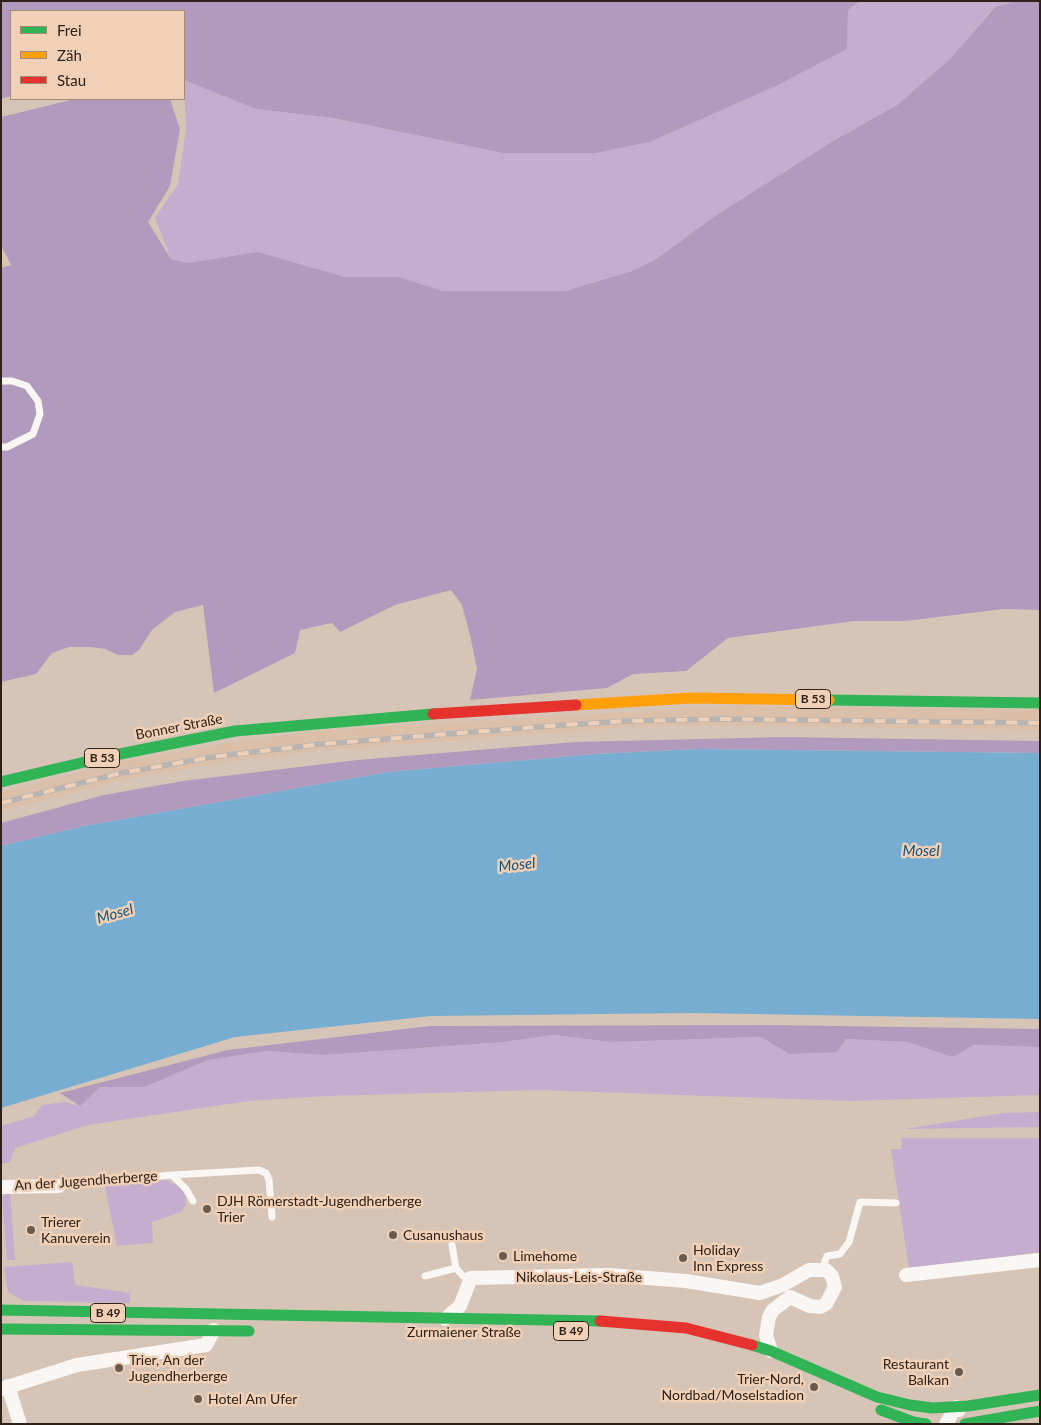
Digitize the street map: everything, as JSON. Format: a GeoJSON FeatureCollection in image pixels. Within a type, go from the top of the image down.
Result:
{"type":"FeatureCollection","features":[{"type":"Feature","properties":{"kind":"main road","name":"Bonner Straße"},"geometry":{"type":"LineString","coordinates":[[1,782],[110,756],[235,731],[366,718],[690,698],[1040,703]]}},
{"type":"Feature","properties":{"kind":"main road","name":"Zurmaiener Straße"},"geometry":{"type":"LineString","coordinates":[[1,1311],[604,1320],[656,1324],[713,1334],[918,1423]]}},
{"type":"Feature","properties":{"kind":"main road"},"geometry":{"type":"LineString","coordinates":[[1,1311],[47,1330]]}},
{"type":"Feature","properties":{"kind":"main road","name":"B 49"},"geometry":{"type":"LineString","coordinates":[[1,1329],[263,1331]]}},
{"type":"Feature","properties":{"kind":"main road","name":"Zurmaiener Straße"},"geometry":{"type":"LineString","coordinates":[[525,1332],[592,1331],[664,1338]]}},
{"type":"Feature","properties":{"kind":"main road"},"geometry":{"type":"LineString","coordinates":[[710,1347],[737,1353]]}},
{"type":"Feature","properties":{"kind":"main road","name":"Zurmaiener Straße"},"geometry":{"type":"LineString","coordinates":[[772,1358],[895,1402],[932,1408],[956,1407],[1040,1395]]}},
{"type":"Feature","properties":{"kind":"main road"},"geometry":{"type":"LineString","coordinates":[[967,1424],[1040,1411]]}},
{"type":"Feature","properties":{"kind":"street","name":"An der Jugendherberge"},"geometry":{"type":"LineString","coordinates":[[1,1187],[59,1186]]}},
{"type":"Feature","properties":{"kind":"street"},"geometry":{"type":"LineString","coordinates":[[906,1275],[1040,1260]]}},
{"type":"Feature","properties":{"kind":"street","name":"Nikolaus-Leis-Straße"},"geometry":{"type":"LineString","coordinates":[[471,1278],[609,1275],[686,1281],[760,1293],[782,1285],[809,1270],[822,1269]]}},
{"type":"Feature","properties":{"kind":"street"},"geometry":{"type":"LineString","coordinates":[[772,1358],[766,1335],[769,1317],[778,1304],[790,1297],[810,1306],[820,1307],[830,1299],[835,1287],[834,1280],[829,1273],[822,1269]]}},
{"type":"Feature","properties":{"kind":"street"},"geometry":{"type":"LineString","coordinates":[[445,1319],[460,1306],[471,1278]]}},
{"type":"Feature","properties":{"kind":"street"},"geometry":{"type":"LineString","coordinates":[[20,1424],[5,1387],[77,1365],[206,1345],[214,1330]]}},
{"type":"Feature","properties":{"kind":"street"},"geometry":{"type":"LineString","coordinates":[[946,1424],[956,1407],[967,1424]]}},
{"type":"Feature","properties":{"kind":"lane"},"geometry":{"type":"LineString","coordinates":[[1,381],[12,381],[27,386],[38,401],[40,414],[32,434],[7,448],[1,447]]}},
{"type":"Feature","properties":{"kind":"lane","name":"An der Jugendherberge"},"geometry":{"type":"LineString","coordinates":[[59,1186],[172,1175],[259,1170],[266,1173],[269,1180],[272,1217]]}},
{"type":"Feature","properties":{"kind":"lane","name":"An der Jugendherberge"},"geometry":{"type":"LineString","coordinates":[[172,1175],[186,1189],[193,1201]]}},
{"type":"Feature","properties":{"kind":"lane"},"geometry":{"type":"LineString","coordinates":[[822,1269],[827,1256],[840,1254],[849,1242],[860,1202],[896,1203]]}},
{"type":"Feature","properties":{"kind":"lane"},"geometry":{"type":"LineString","coordinates":[[452,1245],[456,1268],[463,1276],[471,1278]]}},
{"type":"Feature","properties":{"kind":"lane"},"geometry":{"type":"LineString","coordinates":[[425,1276],[456,1268]]}},
{"type":"Feature","properties":{"kind":"shaded area"},"geometry":{"type":"Polygon","coordinates":[[[1,1],[860,1],[848,10],[847,49],[778,85],[650,142],[596,153],[503,153],[333,118],[256,109],[185,80],[185,10],[10,10],[10,96],[1,99],[1,1]]]}},
{"type":"Feature","properties":{"kind":"shaded area"},"geometry":{"type":"Polygon","coordinates":[[[860,1],[1015,1],[994,7],[950,59],[897,105],[833,141],[715,216],[655,260],[632,271],[565,291],[443,291],[399,277],[345,277],[258,252],[187,263],[171,259],[155,218],[178,184],[186,129],[185,80],[256,109],[332,118],[503,153],[596,153],[650,142],[778,85],[847,49],[848,10],[860,1]]]}},
{"type":"Feature","properties":{"kind":"shaded area"},"geometry":{"type":"Polygon","coordinates":[[[1015,1],[1040,1],[1040,610],[1003,609],[905,621],[854,621],[728,638],[686,671],[633,674],[607,688],[470,700],[477,669],[462,605],[451,590],[395,605],[340,632],[332,623],[300,630],[295,653],[214,693],[203,605],[175,612],[152,630],[139,650],[132,655],[118,655],[105,649],[91,647],[69,647],[52,653],[36,674],[1,682],[1,268],[11,265],[1,245],[1,117],[71,100],[170,100],[180,129],[170,186],[148,222],[171,259],[187,263],[258,252],[345,277],[399,277],[443,291],[565,291],[632,271],[655,260],[715,216],[833,141],[897,105],[950,59],[995,7],[1015,1]]]}},
{"type":"Feature","properties":{"kind":"shaded area"},"geometry":{"type":"Polygon","coordinates":[[[730,706],[1040,710],[1040,730],[726,725],[625,727],[322,750],[212,764],[122,779],[1,811],[1,792],[120,762],[233,742],[327,730],[730,706]]]}},
{"type":"Feature","properties":{"kind":"shaded area"},"geometry":{"type":"Polygon","coordinates":[[[783,737],[1040,741],[1040,753],[698,749],[596,754],[388,772],[84,826],[1,846],[1,823],[104,795],[183,781],[357,760],[575,742],[783,737]]]}},
{"type":"Feature","properties":{"kind":"shaded area"},"geometry":{"type":"Polygon","coordinates":[[[769,1025],[1040,1029],[1040,1047],[974,1045],[953,1057],[908,1042],[846,1039],[837,1052],[789,1054],[761,1037],[611,1042],[553,1035],[504,1042],[323,1055],[266,1051],[208,1060],[144,1087],[100,1087],[80,1106],[60,1093],[228,1050],[430,1026],[769,1025]]]}},
{"type":"Feature","properties":{"kind":"shaded area"},"geometry":{"type":"Polygon","coordinates":[[[553,1035],[611,1042],[761,1037],[789,1054],[846,1039],[908,1042],[953,1057],[974,1045],[1040,1047],[1040,1095],[850,1101],[539,1090],[328,1096],[248,1101],[88,1125],[15,1148],[10,1162],[1,1164],[1,1126],[34,1116],[42,1105],[65,1102],[80,1106],[100,1087],[144,1087],[208,1060],[266,1051],[323,1055],[504,1042],[553,1035]]]}},
{"type":"Feature","properties":{"kind":"shaded area"},"geometry":{"type":"Polygon","coordinates":[[[1040,1112],[1040,1127],[905,1129],[1004,1113],[1040,1112]]]}},
{"type":"Feature","properties":{"kind":"shaded area"},"geometry":{"type":"Polygon","coordinates":[[[901,1138],[1040,1138],[1040,1252],[909,1269],[891,1149],[902,1149],[901,1138]]]}},
{"type":"Feature","properties":{"kind":"shaded area"},"geometry":{"type":"Polygon","coordinates":[[[165,1180],[179,1186],[186,1195],[186,1205],[181,1212],[152,1222],[153,1243],[117,1246],[105,1186],[165,1180]]]}},
{"type":"Feature","properties":{"kind":"shaded area"},"geometry":{"type":"Polygon","coordinates":[[[10,1193],[15,1260],[7,1260],[2,1196],[10,1193]]]}},
{"type":"Feature","properties":{"kind":"shaded area"},"geometry":{"type":"Polygon","coordinates":[[[72,1262],[75,1285],[130,1293],[130,1303],[24,1301],[8,1292],[4,1267],[72,1262]]]}},
{"type":"Feature","properties":{"kind":"water","name":"Mosel"},"geometry":{"type":"Polygon","coordinates":[[[698,749],[1040,753],[1040,1019],[693,1013],[431,1016],[235,1037],[1,1108],[1,846],[84,826],[388,772],[596,754],[698,749]]]}},
{"type":"Feature","properties":{"kind":"railway"},"geometry":{"type":"LineString","coordinates":[[1,803],[121,773],[212,757],[322,744],[548,726],[626,721],[721,719],[1040,723]]}},
{"type":"Feature","properties":{"kind":"traffic: fast"},"geometry":{"type":"LineString","coordinates":[[829,700],[1040,703]]}},
{"type":"Feature","properties":{"kind":"traffic: fast"},"geometry":{"type":"LineString","coordinates":[[1,782],[110,756],[235,731],[433,714]]}},
{"type":"Feature","properties":{"kind":"traffic: fast"},"geometry":{"type":"LineString","coordinates":[[1,1310],[600,1321]]}},
{"type":"Feature","properties":{"kind":"traffic: fast"},"geometry":{"type":"LineString","coordinates":[[1,1329],[249,1331]]}},
{"type":"Feature","properties":{"kind":"traffic: fast"},"geometry":{"type":"LineString","coordinates":[[752,1345],[771,1351],[877,1397],[910,1405],[932,1408],[968,1406],[1040,1395]]}},
{"type":"Feature","properties":{"kind":"traffic: fast"},"geometry":{"type":"LineString","coordinates":[[881,1410],[913,1422],[926,1424]]}},
{"type":"Feature","properties":{"kind":"traffic: fast"},"geometry":{"type":"LineString","coordinates":[[965,1424],[1040,1411]]}},
{"type":"Feature","properties":{"kind":"traffic: slow"},"geometry":{"type":"LineString","coordinates":[[576,705],[690,698],[829,700]]}},
{"type":"Feature","properties":{"kind":"traffic: jam"},"geometry":{"type":"LineString","coordinates":[[433,714],[576,705]]}},
{"type":"Feature","properties":{"kind":"traffic: jam"},"geometry":{"type":"LineString","coordinates":[[600,1321],[686,1328],[752,1345]]}},
{"type":"Feature","properties":{"kind":"place","name":"DJH Römerstadt-Jugendherberge Trier"},"geometry":{"type":"Point","coordinates":[207,1209]}},
{"type":"Feature","properties":{"kind":"place","name":"Trierer Kanuverein"},"geometry":{"type":"Point","coordinates":[31,1230]}},
{"type":"Feature","properties":{"kind":"place","name":"Cusanushaus"},"geometry":{"type":"Point","coordinates":[393,1235]}},
{"type":"Feature","properties":{"kind":"place","name":"Limehome"},"geometry":{"type":"Point","coordinates":[503,1256]}},
{"type":"Feature","properties":{"kind":"place","name":"Holiday Inn Express"},"geometry":{"type":"Point","coordinates":[683,1258]}},
{"type":"Feature","properties":{"kind":"place","name":"Trier, An der Jugendherberge"},"geometry":{"type":"Point","coordinates":[119,1368]}},
{"type":"Feature","properties":{"kind":"place","name":"Restaurant Balkan"},"geometry":{"type":"Point","coordinates":[959,1372]}},
{"type":"Feature","properties":{"kind":"place","name":"Trier-Nord, Nordbad/Moselstadion"},"geometry":{"type":"Point","coordinates":[814,1387]}},
{"type":"Feature","properties":{"kind":"place","name":"Hotel Am Ufer"},"geometry":{"type":"Point","coordinates":[198,1399]}}]}
